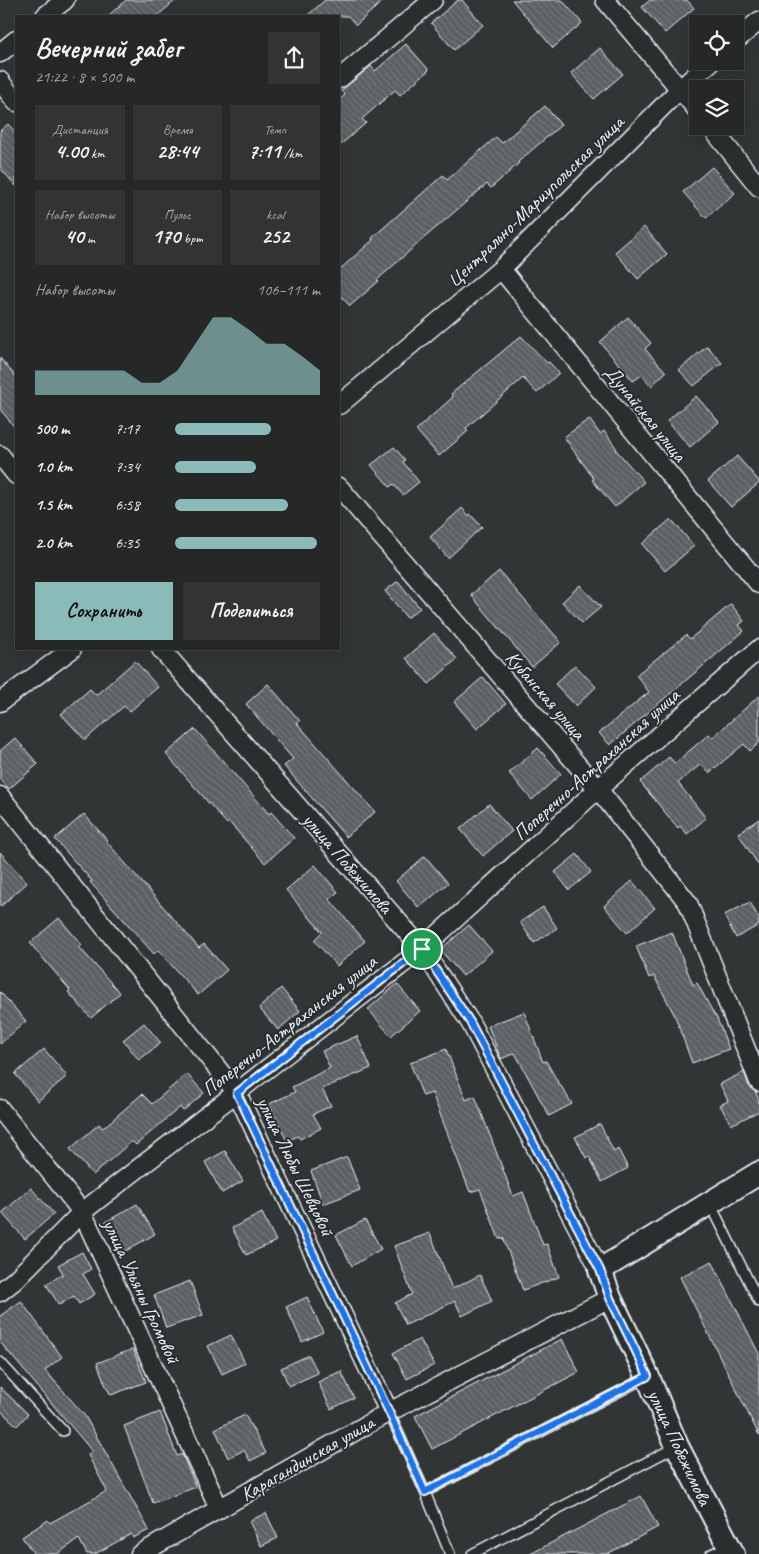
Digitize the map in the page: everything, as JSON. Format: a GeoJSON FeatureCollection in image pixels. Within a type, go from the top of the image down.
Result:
{"type":"FeatureCollection","features":[{"type":"Feature","properties":{"kind":"street"},"geometry":{"type":"LineString","coordinates":[[47,15],[66,0]]}},
{"type":"Feature","properties":{"kind":"street"},"geometry":{"type":"LineString","coordinates":[[340,78],[433,0]]}},
{"type":"Feature","properties":{"kind":"street"},"geometry":{"type":"LineString","coordinates":[[605,0],[689,100]]}},
{"type":"Feature","properties":{"kind":"street"},"geometry":{"type":"LineString","coordinates":[[744,34],[759,21]]}},
{"type":"Feature","properties":{"kind":"street"},"geometry":{"type":"LineString","coordinates":[[0,53],[15,41]]}},
{"type":"Feature","properties":{"kind":"street","name":"Центрально-Мариупольская улица"},"geometry":{"type":"LineString","coordinates":[[340,405],[501,269],[680,89],[702,70]]}},
{"type":"Feature","properties":{"kind":"street"},"geometry":{"type":"LineString","coordinates":[[0,80],[15,101]]}},
{"type":"Feature","properties":{"kind":"street"},"geometry":{"type":"LineString","coordinates":[[717,135],[759,187]]}},
{"type":"Feature","properties":{"kind":"street","name":"Дунайская улица"},"geometry":{"type":"LineString","coordinates":[[501,269],[759,584]]}},
{"type":"Feature","properties":{"kind":"street"},"geometry":{"type":"LineString","coordinates":[[0,455],[15,473]]}},
{"type":"Feature","properties":{"kind":"street","name":"Кубанская улица"},"geometry":{"type":"LineString","coordinates":[[340,488],[598,789],[688,903],[759,1082]]}},
{"type":"Feature","properties":{"kind":"street","name":"Поперечно-Астраханская улица"},"geometry":{"type":"LineString","coordinates":[[0,1292],[15,1280],[82,1212],[422,949],[598,789],[759,649]]}},
{"type":"Feature","properties":{"kind":"street"},"geometry":{"type":"LineString","coordinates":[[0,702],[71,650]]}},
{"type":"Feature","properties":{"kind":"street","name":"улица Побежимова"},"geometry":{"type":"LineString","coordinates":[[162,650],[422,949],[470,1022],[600,1270],[610,1298],[648,1376],[724,1551]]}},
{"type":"Feature","properties":{"kind":"street","name":"улица Любы Шевцовой"},"geometry":{"type":"LineString","coordinates":[[0,796],[237,1093],[389,1412]]}},
{"type":"Feature","properties":{"kind":"street","name":"улица Ульяны Громовой"},"geometry":{"type":"LineString","coordinates":[[0,1109],[82,1212],[219,1508]]}},
{"type":"Feature","properties":{"kind":"street"},"geometry":{"type":"LineString","coordinates":[[600,1270],[759,1173]]}},
{"type":"Feature","properties":{"kind":"street","name":"Карагандинская улица"},"geometry":{"type":"LineString","coordinates":[[140,1554],[389,1412],[610,1298]]}},
{"type":"Feature","properties":{"kind":"lane"},"geometry":{"type":"LineString","coordinates":[[710,1203],[759,1302]]}},
{"type":"Feature","properties":{"kind":"lane"},"geometry":{"type":"LineString","coordinates":[[0,1362],[63,1431]]}},
{"type":"Feature","properties":{"kind":"lane"},"geometry":{"type":"LineString","coordinates":[[425,1492],[648,1376]]}},
{"type":"Feature","properties":{"kind":"lane"},"geometry":{"type":"LineString","coordinates":[[389,1412],[425,1492],[446,1553]]}},
{"type":"Feature","properties":{"kind":"lane"},"geometry":{"type":"LineString","coordinates":[[472,1554],[677,1446]]}},
{"type":"Feature","properties":{"kind":"building"},"geometry":{"type":"Polygon","coordinates":[[[126,0],[176,0],[158,15],[109,15],[126,0]]]}},
{"type":"Feature","properties":{"kind":"building"},"geometry":{"type":"Polygon","coordinates":[[[325,0],[384,0],[356,25],[348,16],[308,15],[325,0]]]}},
{"type":"Feature","properties":{"kind":"building"},"geometry":{"type":"Polygon","coordinates":[[[458,0],[462,0],[483,25],[454,50],[431,23],[458,0]]]}},
{"type":"Feature","properties":{"kind":"building"},"geometry":{"type":"Polygon","coordinates":[[[512,0],[562,0],[582,23],[553,48],[512,0]]]}},
{"type":"Feature","properties":{"kind":"building"},"geometry":{"type":"Polygon","coordinates":[[[650,0],[687,0],[694,8],[665,33],[642,7],[650,0]]]}},
{"type":"Feature","properties":{"kind":"building"},"geometry":{"type":"Polygon","coordinates":[[[406,44],[429,70],[400,95],[395,90],[362,119],[366,123],[340,145],[340,99],[345,95],[341,91],[371,66],[375,71],[406,44]]]}},
{"type":"Feature","properties":{"kind":"building"},"geometry":{"type":"Polygon","coordinates":[[[600,48],[623,74],[594,99],[571,73],[600,48]]]}},
{"type":"Feature","properties":{"kind":"building"},"geometry":{"type":"Polygon","coordinates":[[[545,106],[561,125],[491,188],[487,184],[350,306],[340,295],[340,269],[443,175],[447,180],[496,137],[502,143],[545,106]]]}},
{"type":"Feature","properties":{"kind":"building"},"geometry":{"type":"Polygon","coordinates":[[[8,124],[15,132],[15,185],[0,168],[0,131],[8,124]]]}},
{"type":"Feature","properties":{"kind":"building"},"geometry":{"type":"Polygon","coordinates":[[[712,167],[735,193],[706,218],[683,192],[712,167]]]}},
{"type":"Feature","properties":{"kind":"building"},"geometry":{"type":"Polygon","coordinates":[[[644,227],[667,254],[638,279],[615,252],[644,227]]]}},
{"type":"Feature","properties":{"kind":"building"},"geometry":{"type":"Polygon","coordinates":[[[628,317],[651,343],[645,349],[666,372],[651,386],[642,375],[633,381],[600,342],[628,317]]]}},
{"type":"Feature","properties":{"kind":"building"},"geometry":{"type":"Polygon","coordinates":[[[521,336],[559,373],[537,393],[523,378],[466,428],[468,431],[439,456],[416,430],[453,397],[451,394],[521,336]]]}},
{"type":"Feature","properties":{"kind":"building"},"geometry":{"type":"Polygon","coordinates":[[[707,346],[722,363],[694,386],[679,370],[707,346]]]}},
{"type":"Feature","properties":{"kind":"building"},"geometry":{"type":"Polygon","coordinates":[[[0,358],[15,376],[15,428],[0,409],[0,358]]]}},
{"type":"Feature","properties":{"kind":"building"},"geometry":{"type":"Polygon","coordinates":[[[696,396],[719,422],[690,447],[667,421],[696,396]]]}},
{"type":"Feature","properties":{"kind":"building"},"geometry":{"type":"Polygon","coordinates":[[[589,419],[600,434],[604,431],[616,450],[644,482],[615,507],[592,480],[594,479],[564,437],[589,419]]]}},
{"type":"Feature","properties":{"kind":"building"},"geometry":{"type":"Polygon","coordinates":[[[394,447],[419,482],[403,495],[393,484],[390,487],[371,465],[394,447]]]}},
{"type":"Feature","properties":{"kind":"building"},"geometry":{"type":"Polygon","coordinates":[[[737,456],[759,483],[731,507],[708,481],[737,456]]]}},
{"type":"Feature","properties":{"kind":"building"},"geometry":{"type":"Polygon","coordinates":[[[462,508],[468,516],[470,514],[482,527],[448,558],[430,537],[462,508]]]}},
{"type":"Feature","properties":{"kind":"building"},"geometry":{"type":"Polygon","coordinates":[[[671,519],[694,546],[665,571],[642,544],[671,519]]]}},
{"type":"Feature","properties":{"kind":"building"},"geometry":{"type":"Polygon","coordinates":[[[499,571],[561,642],[532,667],[471,595],[499,571]]]}},
{"type":"Feature","properties":{"kind":"building"},"geometry":{"type":"Polygon","coordinates":[[[398,581],[420,608],[407,618],[385,591],[398,581]]]}},
{"type":"Feature","properties":{"kind":"building"},"geometry":{"type":"Polygon","coordinates":[[[580,585],[601,607],[582,623],[562,602],[580,585]]]}},
{"type":"Feature","properties":{"kind":"building"},"geometry":{"type":"Polygon","coordinates":[[[731,604],[744,621],[739,625],[744,631],[610,745],[599,733],[649,692],[636,675],[686,635],[690,639],[731,604]]]}},
{"type":"Feature","properties":{"kind":"building"},"geometry":{"type":"Polygon","coordinates":[[[434,633],[457,659],[429,684],[406,658],[434,633]]]}},
{"type":"Feature","properties":{"kind":"building"},"geometry":{"type":"Polygon","coordinates":[[[135,661],[158,687],[129,712],[124,706],[85,740],[61,714],[90,689],[96,695],[135,661]]]}},
{"type":"Feature","properties":{"kind":"building"},"geometry":{"type":"Polygon","coordinates":[[[575,665],[596,687],[576,706],[555,684],[575,665]]]}},
{"type":"Feature","properties":{"kind":"building"},"geometry":{"type":"Polygon","coordinates":[[[483,677],[506,704],[477,729],[454,702],[483,677]]]}},
{"type":"Feature","properties":{"kind":"building"},"geometry":{"type":"Polygon","coordinates":[[[268,684],[300,721],[297,723],[375,812],[346,837],[284,766],[293,759],[246,704],[268,684]]]}},
{"type":"Feature","properties":{"kind":"building"},"geometry":{"type":"Polygon","coordinates":[[[759,696],[759,743],[750,751],[744,744],[709,773],[701,764],[678,783],[706,818],[687,834],[680,826],[678,828],[640,782],[669,757],[675,763],[709,734],[712,738],[759,696]]]}},
{"type":"Feature","properties":{"kind":"building"},"geometry":{"type":"Polygon","coordinates":[[[195,729],[269,814],[271,812],[294,838],[265,863],[229,822],[227,824],[166,754],[195,729]]]}},
{"type":"Feature","properties":{"kind":"building"},"geometry":{"type":"Polygon","coordinates":[[[15,738],[38,764],[9,789],[0,779],[0,751],[15,738]]]}},
{"type":"Feature","properties":{"kind":"building"},"geometry":{"type":"Polygon","coordinates":[[[538,748],[561,774],[532,800],[509,773],[538,748]]]}},
{"type":"Feature","properties":{"kind":"building"},"geometry":{"type":"Polygon","coordinates":[[[489,804],[512,831],[483,856],[460,829],[489,804]]]}},
{"type":"Feature","properties":{"kind":"building"},"geometry":{"type":"Polygon","coordinates":[[[84,814],[199,948],[204,944],[227,970],[198,995],[158,950],[154,954],[90,882],[92,881],[55,839],[84,814]]]}},
{"type":"Feature","properties":{"kind":"building"},"geometry":{"type":"Polygon","coordinates":[[[759,819],[759,866],[738,833],[759,819]]]}},
{"type":"Feature","properties":{"kind":"building"},"geometry":{"type":"Polygon","coordinates":[[[0,852],[27,883],[0,907],[0,852]]]}},
{"type":"Feature","properties":{"kind":"building"},"geometry":{"type":"Polygon","coordinates":[[[577,854],[591,872],[569,890],[555,872],[577,854]]]}},
{"type":"Feature","properties":{"kind":"building"},"geometry":{"type":"Polygon","coordinates":[[[425,856],[448,883],[419,908],[396,881],[425,856]]]}},
{"type":"Feature","properties":{"kind":"building"},"geometry":{"type":"Polygon","coordinates":[[[315,865],[338,892],[329,899],[365,941],[337,966],[314,940],[322,932],[286,890],[315,865]]]}},
{"type":"Feature","properties":{"kind":"building"},"geometry":{"type":"Polygon","coordinates":[[[632,881],[655,908],[627,933],[604,906],[632,881]]]}},
{"type":"Feature","properties":{"kind":"building"},"geometry":{"type":"Polygon","coordinates":[[[750,902],[759,919],[759,925],[736,938],[724,915],[750,902]]]}},
{"type":"Feature","properties":{"kind":"building"},"geometry":{"type":"Polygon","coordinates":[[[543,907],[557,928],[534,943],[520,922],[543,907]]]}},
{"type":"Feature","properties":{"kind":"building"},"geometry":{"type":"Polygon","coordinates":[[[59,918],[82,945],[79,947],[120,993],[91,1018],[30,943],[59,918]]]}},
{"type":"Feature","properties":{"kind":"building"},"geometry":{"type":"Polygon","coordinates":[[[469,925],[492,951],[463,976],[440,950],[469,925]]]}},
{"type":"Feature","properties":{"kind":"building"},"geometry":{"type":"Polygon","coordinates":[[[672,932],[693,985],[697,983],[716,1016],[729,1049],[692,1063],[675,1016],[654,976],[649,978],[636,946],[672,932]]]}},
{"type":"Feature","properties":{"kind":"building"},"geometry":{"type":"Polygon","coordinates":[[[397,984],[420,1011],[391,1036],[368,1009],[397,984]]]}},
{"type":"Feature","properties":{"kind":"building"},"geometry":{"type":"Polygon","coordinates":[[[281,988],[300,1011],[278,1030],[259,1008],[281,988]]]}},
{"type":"Feature","properties":{"kind":"building"},"geometry":{"type":"Polygon","coordinates":[[[0,992],[26,1021],[0,1044],[0,992]]]}},
{"type":"Feature","properties":{"kind":"building"},"geometry":{"type":"Polygon","coordinates":[[[524,1012],[543,1062],[546,1061],[572,1104],[549,1116],[515,1053],[501,1059],[488,1026],[524,1012]]]}},
{"type":"Feature","properties":{"kind":"building"},"geometry":{"type":"Polygon","coordinates":[[[144,1023],[161,1043],[139,1060],[123,1040],[144,1023]]]}},
{"type":"Feature","properties":{"kind":"building"},"geometry":{"type":"Polygon","coordinates":[[[357,1036],[371,1068],[322,1089],[331,1106],[313,1114],[321,1128],[300,1139],[298,1136],[287,1141],[269,1104],[295,1092],[292,1087],[330,1068],[322,1051],[357,1036]]]}},
{"type":"Feature","properties":{"kind":"building"},"geometry":{"type":"Polygon","coordinates":[[[44,1049],[67,1076],[38,1101],[15,1074],[44,1049]]]}},
{"type":"Feature","properties":{"kind":"building"},"geometry":{"type":"Polygon","coordinates":[[[446,1049],[466,1100],[475,1096],[513,1196],[523,1192],[543,1245],[547,1244],[559,1277],[523,1290],[503,1238],[499,1239],[480,1189],[470,1192],[432,1093],[423,1096],[410,1063],[446,1049]]]}},
{"type":"Feature","properties":{"kind":"building"},"geometry":{"type":"Polygon","coordinates":[[[744,1072],[749,1086],[755,1091],[759,1100],[759,1111],[731,1125],[720,1105],[728,1101],[720,1084],[744,1072]]]}},
{"type":"Feature","properties":{"kind":"building"},"geometry":{"type":"Polygon","coordinates":[[[187,1074],[204,1093],[183,1111],[180,1107],[136,1145],[132,1141],[93,1175],[70,1149],[99,1124],[103,1128],[142,1094],[152,1104],[187,1074]]]}},
{"type":"Feature","properties":{"kind":"building"},"geometry":{"type":"Polygon","coordinates":[[[600,1124],[614,1152],[618,1149],[628,1168],[602,1182],[589,1156],[586,1158],[575,1137],[600,1124]]]}},
{"type":"Feature","properties":{"kind":"building"},"geometry":{"type":"Polygon","coordinates":[[[225,1151],[243,1181],[222,1193],[205,1162],[225,1151]]]}},
{"type":"Feature","properties":{"kind":"building"},"geometry":{"type":"Polygon","coordinates":[[[347,1157],[360,1190],[323,1204],[311,1171],[347,1157]]]}},
{"type":"Feature","properties":{"kind":"building"},"geometry":{"type":"Polygon","coordinates":[[[31,1188],[54,1214],[25,1239],[2,1213],[31,1188]]]}},
{"type":"Feature","properties":{"kind":"building"},"geometry":{"type":"Polygon","coordinates":[[[137,1204],[155,1234],[122,1253],[104,1223],[137,1204]]]}},
{"type":"Feature","properties":{"kind":"building"},"geometry":{"type":"Polygon","coordinates":[[[262,1213],[276,1241],[246,1255],[232,1228],[262,1213]]]}},
{"type":"Feature","properties":{"kind":"building"},"geometry":{"type":"Polygon","coordinates":[[[365,1220],[381,1249],[352,1266],[336,1235],[365,1220]]]}},
{"type":"Feature","properties":{"kind":"building"},"geometry":{"type":"Polygon","coordinates":[[[430,1233],[452,1289],[480,1275],[492,1301],[462,1316],[455,1301],[406,1325],[395,1303],[412,1294],[394,1246],[430,1233]]]}},
{"type":"Feature","properties":{"kind":"building"},"geometry":{"type":"Polygon","coordinates":[[[82,1252],[91,1269],[83,1274],[95,1294],[79,1304],[74,1296],[59,1305],[46,1284],[63,1274],[58,1265],[82,1252]]]}},
{"type":"Feature","properties":{"kind":"building"},"geometry":{"type":"Polygon","coordinates":[[[712,1261],[759,1354],[759,1435],[680,1277],[712,1261]]]}},
{"type":"Feature","properties":{"kind":"building"},"geometry":{"type":"Polygon","coordinates":[[[190,1281],[203,1315],[166,1328],[154,1295],[190,1281]]]}},
{"type":"Feature","properties":{"kind":"building"},"geometry":{"type":"Polygon","coordinates":[[[307,1297],[323,1332],[302,1342],[286,1307],[307,1297]]]}},
{"type":"Feature","properties":{"kind":"building"},"geometry":{"type":"Polygon","coordinates":[[[21,1301],[62,1357],[45,1370],[85,1416],[149,1530],[133,1538],[131,1534],[95,1554],[87,1554],[79,1539],[57,1554],[34,1554],[22,1537],[48,1520],[50,1523],[107,1491],[88,1455],[92,1451],[0,1342],[0,1316],[21,1301]]]}},
{"type":"Feature","properties":{"kind":"building"},"geometry":{"type":"Polygon","coordinates":[[[231,1335],[245,1363],[222,1374],[208,1346],[231,1335]]]}},
{"type":"Feature","properties":{"kind":"building"},"geometry":{"type":"Polygon","coordinates":[[[420,1339],[434,1365],[407,1379],[393,1353],[420,1339]]]}},
{"type":"Feature","properties":{"kind":"building"},"geometry":{"type":"Polygon","coordinates":[[[562,1339],[579,1372],[432,1449],[415,1416],[562,1339]]]}},
{"type":"Feature","properties":{"kind":"building"},"geometry":{"type":"Polygon","coordinates":[[[133,1349],[146,1382],[111,1395],[97,1363],[133,1349]]]}},
{"type":"Feature","properties":{"kind":"building"},"geometry":{"type":"Polygon","coordinates":[[[309,1355],[318,1373],[289,1386],[281,1368],[309,1355]]]}},
{"type":"Feature","properties":{"kind":"building"},"geometry":{"type":"Polygon","coordinates":[[[341,1371],[354,1398],[331,1409],[318,1382],[341,1371]]]}},
{"type":"Feature","properties":{"kind":"building"},"geometry":{"type":"Polygon","coordinates":[[[0,1387],[28,1414],[17,1426],[0,1410],[0,1387]]]}},
{"type":"Feature","properties":{"kind":"building"},"geometry":{"type":"Polygon","coordinates":[[[160,1412],[177,1456],[182,1454],[196,1487],[153,1503],[124,1426],[160,1412]]]}},
{"type":"Feature","properties":{"kind":"building"},"geometry":{"type":"Polygon","coordinates":[[[245,1415],[266,1453],[250,1461],[244,1450],[228,1458],[215,1429],[245,1415]]]}},
{"type":"Feature","properties":{"kind":"building"},"geometry":{"type":"Polygon","coordinates":[[[641,1496],[658,1527],[607,1554],[530,1554],[641,1496]]]}},
{"type":"Feature","properties":{"kind":"building"},"geometry":{"type":"Polygon","coordinates":[[[266,1513],[278,1538],[261,1546],[249,1521],[266,1513]]]}},
{"type":"Feature","properties":{"kind":"route"},"geometry":{"type":"LineString","coordinates":[[422,949],[470,1022],[600,1270],[610,1298],[648,1376],[425,1492],[389,1412],[237,1093],[422,949]]}}]}
